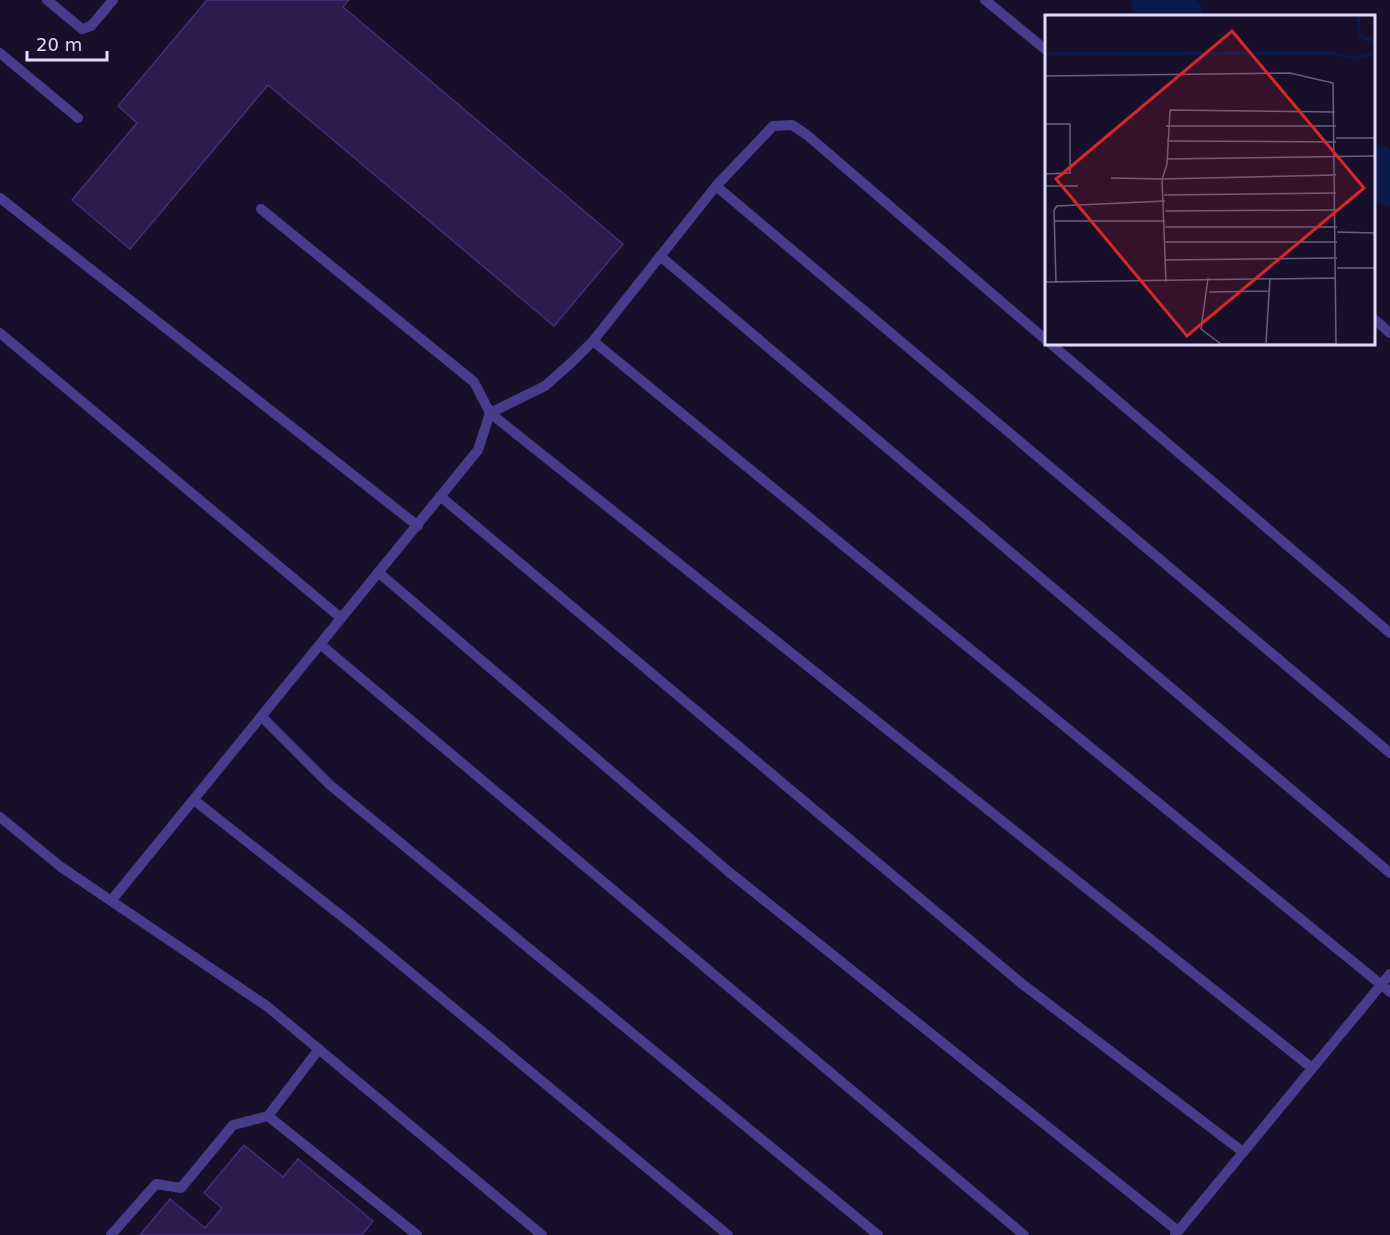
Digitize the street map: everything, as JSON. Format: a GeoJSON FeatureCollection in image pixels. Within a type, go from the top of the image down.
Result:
{"type":"FeatureCollection","features":[{"type":"Feature","properties":{"kind":"lane"},"geometry":{"type":"LineString","coordinates":[[47,0],[82,29],[91,26],[112,0]]}},
{"type":"Feature","properties":{"kind":"lane"},"geometry":{"type":"LineString","coordinates":[[985,0],[1045,48]]}},
{"type":"Feature","properties":{"kind":"lane"},"geometry":{"type":"LineString","coordinates":[[0,53],[78,118]]}},
{"type":"Feature","properties":{"kind":"lane"},"geometry":{"type":"LineString","coordinates":[[111,901],[478,450],[490,413],[545,386],[571,363],[593,340],[716,186],[774,126],[792,125],[807,135],[1045,337]]}},
{"type":"Feature","properties":{"kind":"lane"},"geometry":{"type":"LineString","coordinates":[[716,186],[1390,753]]}},
{"type":"Feature","properties":{"kind":"lane"},"geometry":{"type":"LineString","coordinates":[[0,198],[418,526]]}},
{"type":"Feature","properties":{"kind":"lane"},"geometry":{"type":"LineString","coordinates":[[261,209],[474,382],[490,413],[1312,1068]]}},
{"type":"Feature","properties":{"kind":"lane"},"geometry":{"type":"LineString","coordinates":[[660,256],[1390,873]]}},
{"type":"Feature","properties":{"kind":"lane"},"geometry":{"type":"LineString","coordinates":[[1375,321],[1390,333]]}},
{"type":"Feature","properties":{"kind":"lane"},"geometry":{"type":"LineString","coordinates":[[0,333],[341,618]]}},
{"type":"Feature","properties":{"kind":"lane"},"geometry":{"type":"LineString","coordinates":[[593,340],[1385,988]]}},
{"type":"Feature","properties":{"kind":"lane"},"geometry":{"type":"LineString","coordinates":[[1052,345],[1390,633]]}},
{"type":"Feature","properties":{"kind":"lane"},"geometry":{"type":"LineString","coordinates":[[440,496],[1021,983],[1243,1152]]}},
{"type":"Feature","properties":{"kind":"lane"},"geometry":{"type":"LineString","coordinates":[[378,572],[729,872],[1177,1233],[1312,1068],[1385,988],[1390,974]]}},
{"type":"Feature","properties":{"kind":"lane"},"geometry":{"type":"LineString","coordinates":[[320,644],[1024,1235]]}},
{"type":"Feature","properties":{"kind":"lane"},"geometry":{"type":"LineString","coordinates":[[261,716],[330,784],[878,1235]]}},
{"type":"Feature","properties":{"kind":"lane"},"geometry":{"type":"LineString","coordinates":[[194,800],[353,925],[728,1235]]}},
{"type":"Feature","properties":{"kind":"lane"},"geometry":{"type":"LineString","coordinates":[[0,817],[61,867],[268,1007],[542,1235]]}},
{"type":"Feature","properties":{"kind":"lane"},"geometry":{"type":"LineString","coordinates":[[111,1235],[156,1184],[181,1188],[233,1125],[268,1116],[319,1049]]}},
{"type":"Feature","properties":{"kind":"lane"},"geometry":{"type":"LineString","coordinates":[[268,1116],[417,1235]]}},
{"type":"Feature","properties":{"kind":"building"},"geometry":{"type":"Polygon","coordinates":[[[207,0],[349,0],[343,7],[623,244],[554,326],[268,85],[130,249],[72,200],[137,123],[118,106],[207,0]]]}},
{"type":"Feature","properties":{"kind":"building"},"geometry":{"type":"Polygon","coordinates":[[[244,1145],[283,1177],[298,1159],[373,1221],[362,1235],[140,1235],[170,1199],[205,1228],[222,1208],[204,1193],[244,1145]]]}},
{"type":"Feature","properties":{"kind":"waterway"},"geometry":{"type":"LineString","coordinates":[[1156,0],[1178,15]]}},
{"type":"Feature","properties":{"kind":"waterway"},"geometry":{"type":"LineString","coordinates":[[1375,169],[1390,182]]}}]}
